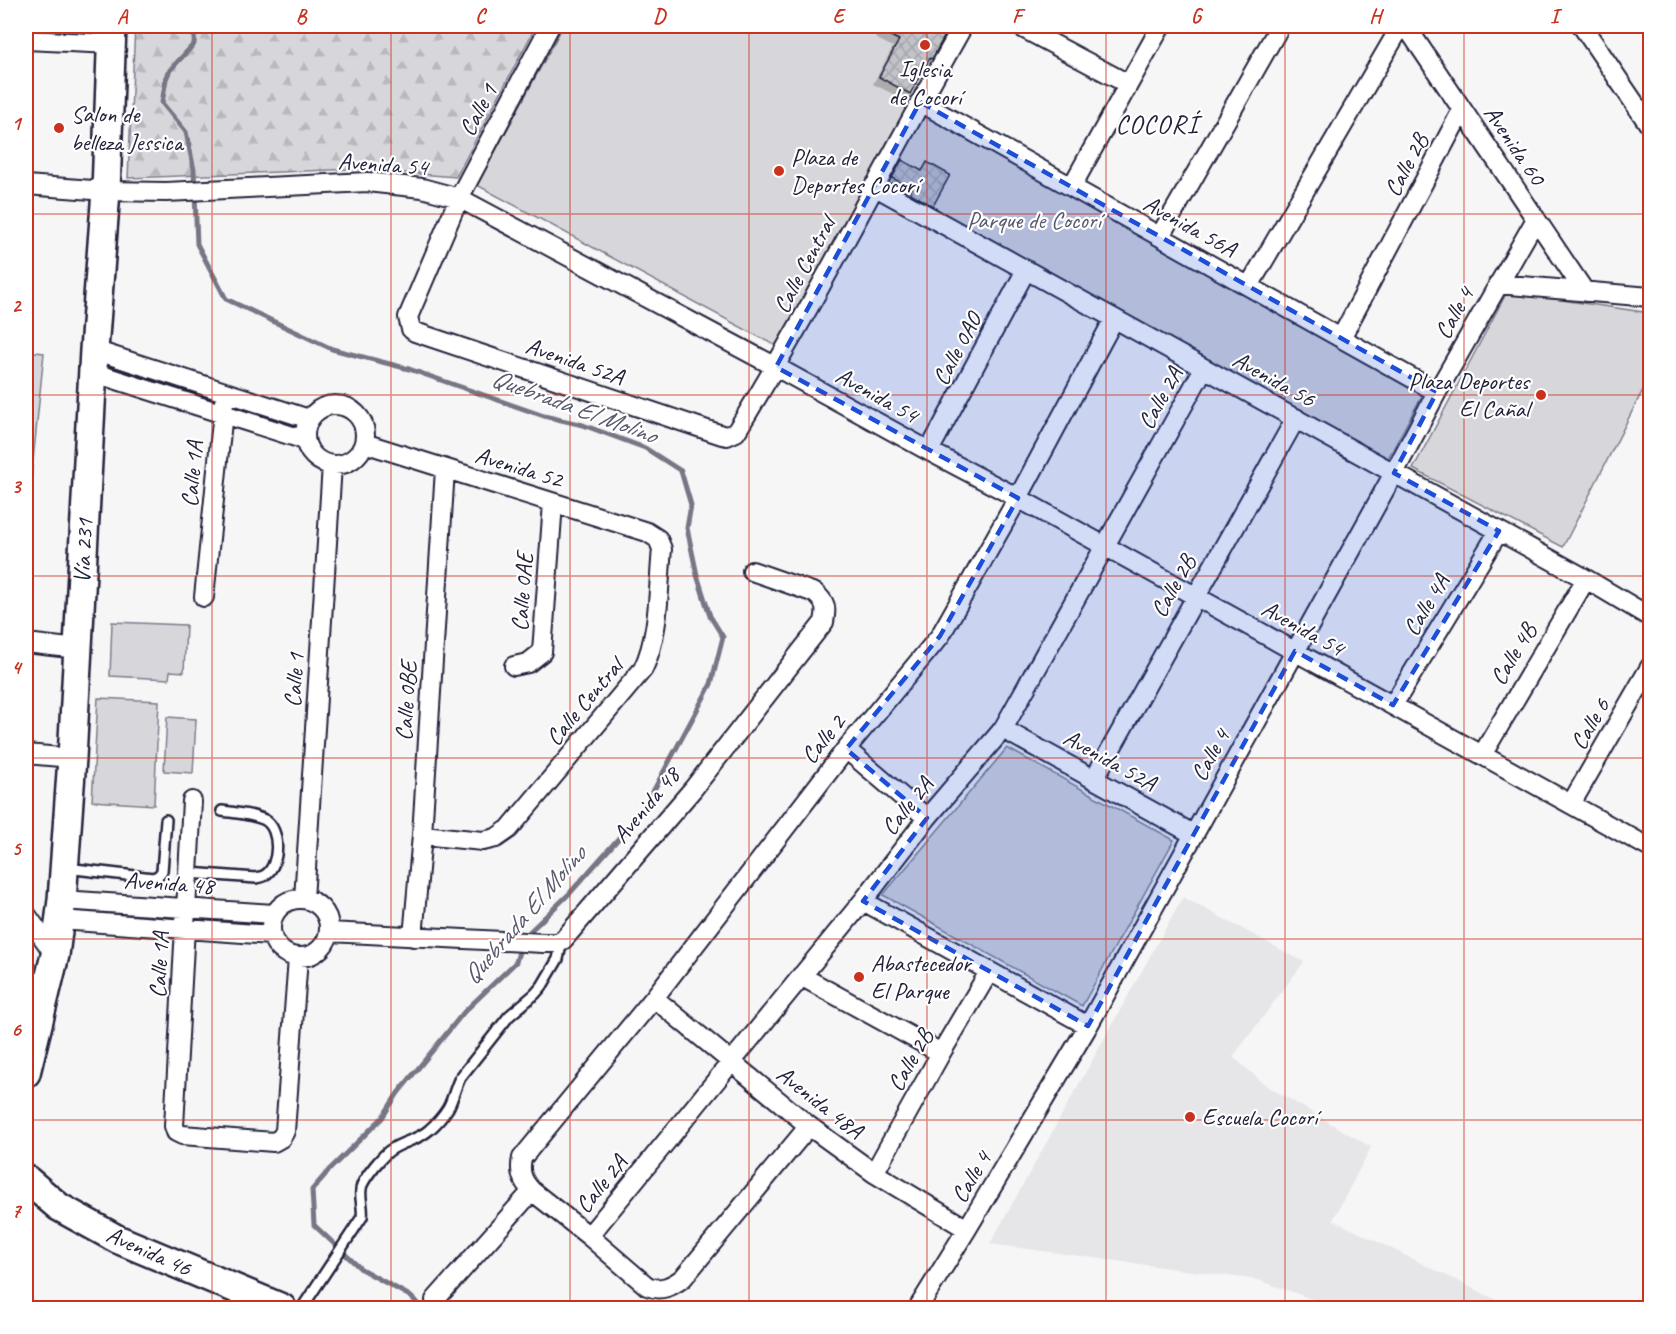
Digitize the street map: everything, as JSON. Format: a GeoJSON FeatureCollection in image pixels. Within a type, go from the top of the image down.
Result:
{"type":"FeatureCollection","features":[{"type":"Feature","properties":{"kind":"main road","name":"Vía 231"},"geometry":{"type":"LineString","coordinates":[[26,1073],[55,955],[61,910],[72,758],[93,361],[106,191],[112,35]]}},
{"type":"Feature","properties":{"kind":"main road","name":"Avenida 46"},"geometry":{"type":"LineString","coordinates":[[26,1179],[59,1207],[117,1239],[282,1308]]}},
{"type":"Feature","properties":{"kind":"street","name":"Calle 1"},"geometry":{"type":"LineString","coordinates":[[408,317],[459,198],[550,26]]}},
{"type":"Feature","properties":{"kind":"street","name":"Calle Central"},"geometry":{"type":"LineString","coordinates":[[736,432],[776,367],[963,26]]}},
{"type":"Feature","properties":{"kind":"street"},"geometry":{"type":"LineString","coordinates":[[1018,26],[1128,84]]}},
{"type":"Feature","properties":{"kind":"street"},"geometry":{"type":"LineString","coordinates":[[1072,186],[1161,26]]}},
{"type":"Feature","properties":{"kind":"street"},"geometry":{"type":"LineString","coordinates":[[1160,236],[1280,26]]}},
{"type":"Feature","properties":{"kind":"street"},"geometry":{"type":"LineString","coordinates":[[1249,286],[1401,26]]}},
{"type":"Feature","properties":{"kind":"street","name":"Avenida 60"},"geometry":{"type":"LineString","coordinates":[[1406,26],[1585,292]]}},
{"type":"Feature","properties":{"kind":"street"},"geometry":{"type":"LineString","coordinates":[[1582,26],[1650,126]]}},
{"type":"Feature","properties":{"kind":"street"},"geometry":{"type":"LineString","coordinates":[[26,40],[112,35]]}},
{"type":"Feature","properties":{"kind":"street","name":"Avenida 56A"},"geometry":{"type":"LineString","coordinates":[[920,102],[1437,392]]}},
{"type":"Feature","properties":{"kind":"street","name":"Calle 2B"},"geometry":{"type":"LineString","coordinates":[[1341,338],[1462,110]]}},
{"type":"Feature","properties":{"kind":"street","name":"Avenida 54"},"geometry":{"type":"LineString","coordinates":[[26,185],[106,191],[165,192],[367,183],[422,188],[459,198],[1196,595],[1650,848]]}},
{"type":"Feature","properties":{"kind":"street","name":"Avenida 56"},"geometry":{"type":"LineString","coordinates":[[874,186],[1586,579],[1650,617]]}},
{"type":"Feature","properties":{"kind":"street","name":"Calle 4"},"geometry":{"type":"LineString","coordinates":[[918,1308],[1088,1026],[1437,392],[1536,219]]}},
{"type":"Feature","properties":{"kind":"street","name":"Calle 0AO"},"geometry":{"type":"LineString","coordinates":[[929,451],[1026,270]]}},
{"type":"Feature","properties":{"kind":"street"},"geometry":{"type":"LineString","coordinates":[[1498,284],[1650,297]]}},
{"type":"Feature","properties":{"kind":"street","name":"Avenida 52A"},"geometry":{"type":"LineString","coordinates":[[408,317],[409,324],[415,332],[722,435],[727,436],[736,432]]}},
{"type":"Feature","properties":{"kind":"street","name":"Calle 2"},"geometry":{"type":"LineString","coordinates":[[532,1191],[521,1176],[522,1158],[654,998],[846,749],[940,636],[1018,498],[1114,319]]}},
{"type":"Feature","properties":{"kind":"street"},"geometry":{"type":"LineString","coordinates":[[93,361],[225,392],[309,419]]}},
{"type":"Feature","properties":{"kind":"street"},"geometry":{"type":"LineString","coordinates":[[93,361],[222,413],[305,440]]}},
{"type":"Feature","properties":{"kind":"street","name":"Calle 2A"},"geometry":{"type":"LineString","coordinates":[[589,1236],[927,818],[1003,729],[1204,368]]}},
{"type":"Feature","properties":{"kind":"street","name":"Calle 1A"},"geometry":{"type":"LineString","coordinates":[[204,597],[225,392]]}},
{"type":"Feature","properties":{"kind":"street"},"geometry":{"type":"LineString","coordinates":[[336,404],[356,413],[365,432],[364,443],[358,455],[346,463],[332,465],[324,463],[311,454],[305,440],[305,429],[309,419],[325,406],[336,404]]}},
{"type":"Feature","properties":{"kind":"street","name":"Calle 2B"},"geometry":{"type":"LineString","coordinates":[[1094,779],[1296,418]]}},
{"type":"Feature","properties":{"kind":"street","name":"Avenida 52"},"geometry":{"type":"LineString","coordinates":[[364,443],[647,532],[658,539]]}},
{"type":"Feature","properties":{"kind":"street","name":"Calle 1"},"geometry":{"type":"LineString","coordinates":[[304,899],[332,465]]}},
{"type":"Feature","properties":{"kind":"street","name":"Calle 0BE"},"geometry":{"type":"LineString","coordinates":[[413,937],[422,835],[445,469]]}},
{"type":"Feature","properties":{"kind":"street","name":"Calle 0AE"},"geometry":{"type":"LineString","coordinates":[[514,666],[528,663],[542,652],[553,503]]}},
{"type":"Feature","properties":{"kind":"street","name":"Calle 4A"},"geometry":{"type":"LineString","coordinates":[[1392,705],[1499,531]]}},
{"type":"Feature","properties":{"kind":"street","name":"Calle Central"},"geometry":{"type":"LineString","coordinates":[[422,835],[483,841],[496,838],[509,829],[642,669],[650,654],[654,639],[662,549],[658,539]]}},
{"type":"Feature","properties":{"kind":"street","name":"Avenida 48"},"geometry":{"type":"LineString","coordinates":[[563,940],[693,789],[824,622],[827,609],[815,593],[752,571]]}},
{"type":"Feature","properties":{"kind":"street","name":"Calle 4B"},"geometry":{"type":"LineString","coordinates":[[1482,755],[1586,579]]}},
{"type":"Feature","properties":{"kind":"street"},"geometry":{"type":"LineString","coordinates":[[26,643],[78,649]]}},
{"type":"Feature","properties":{"kind":"street","name":"Calle 6"},"geometry":{"type":"LineString","coordinates":[[1571,804],[1650,667]]}},
{"type":"Feature","properties":{"kind":"street","name":"Avenida 52A"},"geometry":{"type":"LineString","coordinates":[[1003,729],[1193,834]]}},
{"type":"Feature","properties":{"kind":"street"},"geometry":{"type":"LineString","coordinates":[[846,749],[927,818]]}},
{"type":"Feature","properties":{"kind":"street"},"geometry":{"type":"LineString","coordinates":[[26,754],[72,758]]}},
{"type":"Feature","properties":{"kind":"street","name":"Calle 1A"},"geometry":{"type":"LineString","coordinates":[[192,801],[174,1126],[176,1132],[182,1135],[274,1142],[281,1138],[285,1131],[298,958]]}},
{"type":"Feature","properties":{"kind":"street"},"geometry":{"type":"LineString","coordinates":[[304,899],[313,902],[326,914],[329,932],[326,943],[319,951],[298,958],[278,948],[271,935],[271,920],[279,907],[286,902],[304,899]]}},
{"type":"Feature","properties":{"kind":"street"},"geometry":{"type":"LineString","coordinates":[[862,901],[1088,1026]]}},
{"type":"Feature","properties":{"kind":"street","name":"Avenida 48"},"geometry":{"type":"LineString","coordinates":[[61,910],[186,908],[274,914]]}},
{"type":"Feature","properties":{"kind":"street","name":"Avenida 48"},"geometry":{"type":"LineString","coordinates":[[61,910],[186,929],[271,935]]}},
{"type":"Feature","properties":{"kind":"street"},"geometry":{"type":"LineString","coordinates":[[26,914],[55,955]]}},
{"type":"Feature","properties":{"kind":"street"},"geometry":{"type":"LineString","coordinates":[[329,932],[543,943],[556,943],[563,940]]}},
{"type":"Feature","properties":{"kind":"street","name":"Calle 2B"},"geometry":{"type":"LineString","coordinates":[[874,1173],[941,1053],[990,972]]}},
{"type":"Feature","properties":{"kind":"street"},"geometry":{"type":"LineString","coordinates":[[801,976],[941,1053]]}},
{"type":"Feature","properties":{"kind":"street","name":"Avenida 48A"},"geometry":{"type":"LineString","coordinates":[[654,998],[809,1126],[874,1173],[967,1229]]}},
{"type":"Feature","properties":{"kind":"street"},"geometry":{"type":"LineString","coordinates":[[435,1300],[532,1191],[647,1286],[662,1289],[670,1286],[683,1278],[809,1126]]}},
{"type":"Feature","properties":{"kind":"lane"},"geometry":{"type":"LineString","coordinates":[[189,873],[256,878],[267,875],[273,866],[277,838],[274,828],[265,820],[250,815],[222,811]]}},
{"type":"Feature","properties":{"kind":"lane"},"geometry":{"type":"LineString","coordinates":[[64,868],[153,878],[158,876],[162,871],[166,820]]}},
{"type":"Feature","properties":{"kind":"lane"},"geometry":{"type":"LineString","coordinates":[[303,1308],[362,1217],[364,1210],[361,1189],[363,1184],[384,1155],[392,1148],[419,1138],[442,1116],[460,1078],[509,1016],[542,986],[558,958],[563,940]]}},
{"type":"Feature","properties":{"kind":"highlighted area"},"geometry":{"type":"Polygon","coordinates":[[[920,102],[1437,392],[1394,473],[1499,531],[1393,705],[1295,651],[1088,1026],[863,901],[927,818],[846,749],[940,636],[1018,498],[776,367],[920,102]]]}},
{"type":"Feature","properties":{"kind":"shaded area","name":"Escuela Cocorí"},"geometry":{"type":"Polygon","coordinates":[[[1183,897],[1304,962],[1233,1057],[1267,1086],[1371,1147],[1333,1220],[1513,1308],[1338,1308],[1258,1280],[990,1244],[1183,897]]]}},
{"type":"Feature","properties":{"kind":"green space"},"geometry":{"type":"Polygon","coordinates":[[[135,26],[536,26],[456,177],[355,169],[128,178],[135,26]]]}},
{"type":"Feature","properties":{"kind":"green space"},"geometry":{"type":"Polygon","coordinates":[[[563,26],[884,26],[881,31],[935,60],[776,346],[477,185],[563,26]]]}},
{"type":"Feature","properties":{"kind":"green space","name":"Parque de Cocorí"},"geometry":{"type":"Polygon","coordinates":[[[923,111],[1425,390],[1386,462],[882,183],[923,111]]]}},
{"type":"Feature","properties":{"kind":"green space"},"geometry":{"type":"Polygon","coordinates":[[[1507,292],[1650,313],[1650,376],[1563,547],[1413,469],[1507,292]]]}},
{"type":"Feature","properties":{"kind":"green space"},"geometry":{"type":"Polygon","coordinates":[[[26,351],[44,353],[26,530],[26,351]]]}},
{"type":"Feature","properties":{"kind":"green space"},"geometry":{"type":"Polygon","coordinates":[[[112,622],[186,625],[184,672],[170,671],[169,679],[110,676],[112,622]]]}},
{"type":"Feature","properties":{"kind":"green space"},"geometry":{"type":"Polygon","coordinates":[[[98,698],[159,701],[154,805],[92,801],[98,698]]]}},
{"type":"Feature","properties":{"kind":"green space"},"geometry":{"type":"Polygon","coordinates":[[[167,717],[196,719],[193,773],[164,771],[167,717]]]}},
{"type":"Feature","properties":{"kind":"green space"},"geometry":{"type":"Polygon","coordinates":[[[1007,748],[1174,840],[1082,1006],[883,895],[1007,748]]]}},
{"type":"Feature","properties":{"kind":"building"},"geometry":{"type":"Polygon","coordinates":[[[872,26],[950,26],[910,94],[879,77],[899,40],[872,26]]]}},
{"type":"Feature","properties":{"kind":"building"},"geometry":{"type":"Polygon","coordinates":[[[902,160],[922,171],[927,162],[950,175],[933,206],[910,193],[912,188],[892,178],[902,160]]]}},
{"type":"Feature","properties":{"kind":"waterway","name":"Quebrada El Molino"},"geometry":{"type":"LineString","coordinates":[[195,26],[194,44],[170,70],[162,103],[186,132],[194,170],[197,244],[226,299],[332,349],[409,369],[544,416],[583,425],[645,448],[681,471],[691,505],[687,528],[697,575],[710,616],[723,637],[711,684],[642,812],[570,893],[523,938],[516,962],[464,1012],[398,1093],[382,1118],[312,1190],[314,1225],[361,1269],[410,1296],[423,1308]]}},
{"type":"Feature","properties":{"kind":"place","name":"Iglesia de Cocorí"},"geometry":{"type":"Point","coordinates":[925,45]}},
{"type":"Feature","properties":{"kind":"place","name":"Salon de belleza Jessica"},"geometry":{"type":"Point","coordinates":[59,128]}},
{"type":"Feature","properties":{"kind":"place","name":"Plaza de Deportes Cocorí"},"geometry":{"type":"Point","coordinates":[779,171]}},
{"type":"Feature","properties":{"kind":"place","name":"Plaza Deportes El Cañal"},"geometry":{"type":"Point","coordinates":[1541,395]}},
{"type":"Feature","properties":{"kind":"place","name":"Abastecedor El Parque"},"geometry":{"type":"Point","coordinates":[859,977]}},
{"type":"Feature","properties":{"kind":"place","name":"Escuela Cocorí"},"geometry":{"type":"Point","coordinates":[1190,1117]}},
{"type":"Feature","properties":{"kind":"district","name":"COCORÍ"},"geometry":{"type":"Point","coordinates":[1157,124]}}]}
